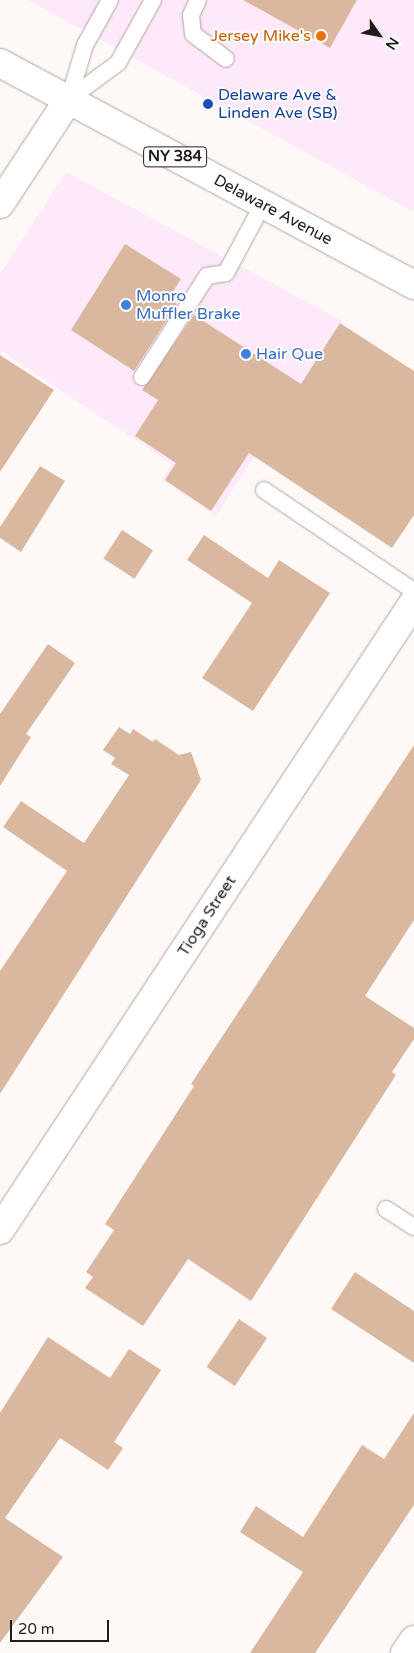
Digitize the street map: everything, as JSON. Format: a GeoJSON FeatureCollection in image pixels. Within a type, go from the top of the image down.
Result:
{"type":"FeatureCollection","features":[{"type":"Feature","properties":{"kind":"street","name":"Delaware Avenue"},"geometry":{"type":"LineString","coordinates":[[0,62],[414,285]]}},
{"type":"Feature","properties":{"kind":"street"},"geometry":{"type":"LineString","coordinates":[[0,204],[69,99]]}},
{"type":"Feature","properties":{"kind":"street","name":"Tioga Street"},"geometry":{"type":"LineString","coordinates":[[0,1230],[414,602]]}},
{"type":"Feature","properties":{"kind":"street"},"geometry":{"type":"LineString","coordinates":[[405,1653],[414,1640]]}},
{"type":"Feature","properties":{"kind":"lane"},"geometry":{"type":"LineString","coordinates":[[69,99],[86,45],[110,0]]}},
{"type":"Feature","properties":{"kind":"lane"},"geometry":{"type":"LineString","coordinates":[[69,99],[118,63],[153,0]]}},
{"type":"Feature","properties":{"kind":"lane"},"geometry":{"type":"LineString","coordinates":[[198,0],[191,15],[193,34],[226,59]]}},
{"type":"Feature","properties":{"kind":"lane"},"geometry":{"type":"LineString","coordinates":[[142,376],[207,276],[226,274],[263,204]]}},
{"type":"Feature","properties":{"kind":"lane"},"geometry":{"type":"LineString","coordinates":[[264,490],[414,591]]}},
{"type":"Feature","properties":{"kind":"lane"},"geometry":{"type":"LineString","coordinates":[[386,1209],[414,1227]]}},
{"type":"Feature","properties":{"kind":"shaded area"},"geometry":{"type":"Polygon","coordinates":[[[28,0],[414,0],[414,212],[28,0]]]}},
{"type":"Feature","properties":{"kind":"shaded area"},"geometry":{"type":"Polygon","coordinates":[[[66,172],[342,321],[216,516],[162,480],[172,464],[0,350],[0,274],[66,172]]]}},
{"type":"Feature","properties":{"kind":"building"},"geometry":{"type":"Polygon","coordinates":[[[243,0],[357,0],[330,48],[243,0]]]}},
{"type":"Feature","properties":{"kind":"building","name":"Monro Muffler Brake"},"geometry":{"type":"Polygon","coordinates":[[[125,244],[181,279],[169,298],[177,304],[134,371],[71,330],[125,244]]]}},
{"type":"Feature","properties":{"kind":"building"},"geometry":{"type":"Polygon","coordinates":[[[194,315],[301,384],[340,323],[414,371],[414,515],[392,548],[249,453],[211,511],[165,480],[176,463],[135,436],[158,400],[142,390],[194,315]]]}},
{"type":"Feature","properties":{"kind":"building"},"geometry":{"type":"Polygon","coordinates":[[[0,355],[54,390],[0,472],[0,355]]]}},
{"type":"Feature","properties":{"kind":"building"},"geometry":{"type":"Polygon","coordinates":[[[40,466],[65,481],[21,552],[0,538],[0,527],[40,466]]]}},
{"type":"Feature","properties":{"kind":"building"},"geometry":{"type":"Polygon","coordinates":[[[122,530],[153,550],[135,579],[103,559],[122,530]]]}},
{"type":"Feature","properties":{"kind":"building"},"geometry":{"type":"Polygon","coordinates":[[[204,535],[268,578],[279,560],[330,593],[253,711],[202,678],[252,603],[187,560],[204,535]]]}},
{"type":"Feature","properties":{"kind":"building"},"geometry":{"type":"Polygon","coordinates":[[[48,644],[75,663],[26,734],[31,737],[0,786],[0,714],[48,644]]]}},
{"type":"Feature","properties":{"kind":"building"},"geometry":{"type":"Polygon","coordinates":[[[119,727],[130,734],[133,729],[153,742],[155,739],[179,755],[191,752],[201,780],[0,1094],[0,971],[67,871],[3,827],[21,801],[84,843],[129,775],[111,764],[115,758],[103,750],[119,727]]]}},
{"type":"Feature","properties":{"kind":"building"},"geometry":{"type":"Polygon","coordinates":[[[414,745],[414,920],[365,996],[414,1028],[414,1039],[392,1072],[396,1075],[251,1301],[188,1259],[143,1326],[85,1288],[93,1277],[86,1272],[114,1230],[105,1224],[194,1086],[191,1084],[414,745]]]}},
{"type":"Feature","properties":{"kind":"building"},"geometry":{"type":"Polygon","coordinates":[[[355,1272],[414,1311],[414,1363],[331,1309],[355,1272]]]}},
{"type":"Feature","properties":{"kind":"building"},"geometry":{"type":"Polygon","coordinates":[[[239,1319],[267,1338],[235,1386],[207,1367],[239,1319]]]}},
{"type":"Feature","properties":{"kind":"building"},"geometry":{"type":"Polygon","coordinates":[[[48,1337],[110,1378],[129,1349],[161,1370],[114,1442],[123,1448],[108,1470],[60,1438],[5,1518],[63,1557],[0,1643],[0,1413],[48,1337]]]}},
{"type":"Feature","properties":{"kind":"building"},"geometry":{"type":"Polygon","coordinates":[[[414,1413],[414,1505],[315,1653],[250,1653],[303,1572],[240,1532],[256,1506],[303,1537],[362,1445],[384,1459],[414,1413]]]}},
{"type":"Feature","properties":{"kind":"place","name":"Jersey Mike's"},"geometry":{"type":"Point","coordinates":[321,36]}},
{"type":"Feature","properties":{"kind":"place","name":"Delaware Ave & Linden Ave (SB)"},"geometry":{"type":"Point","coordinates":[208,104]}},
{"type":"Feature","properties":{"kind":"place","name":"Monro Muffler Brake"},"geometry":{"type":"Point","coordinates":[126,305]}},
{"type":"Feature","properties":{"kind":"place","name":"Hair Que"},"geometry":{"type":"Point","coordinates":[246,354]}}]}
